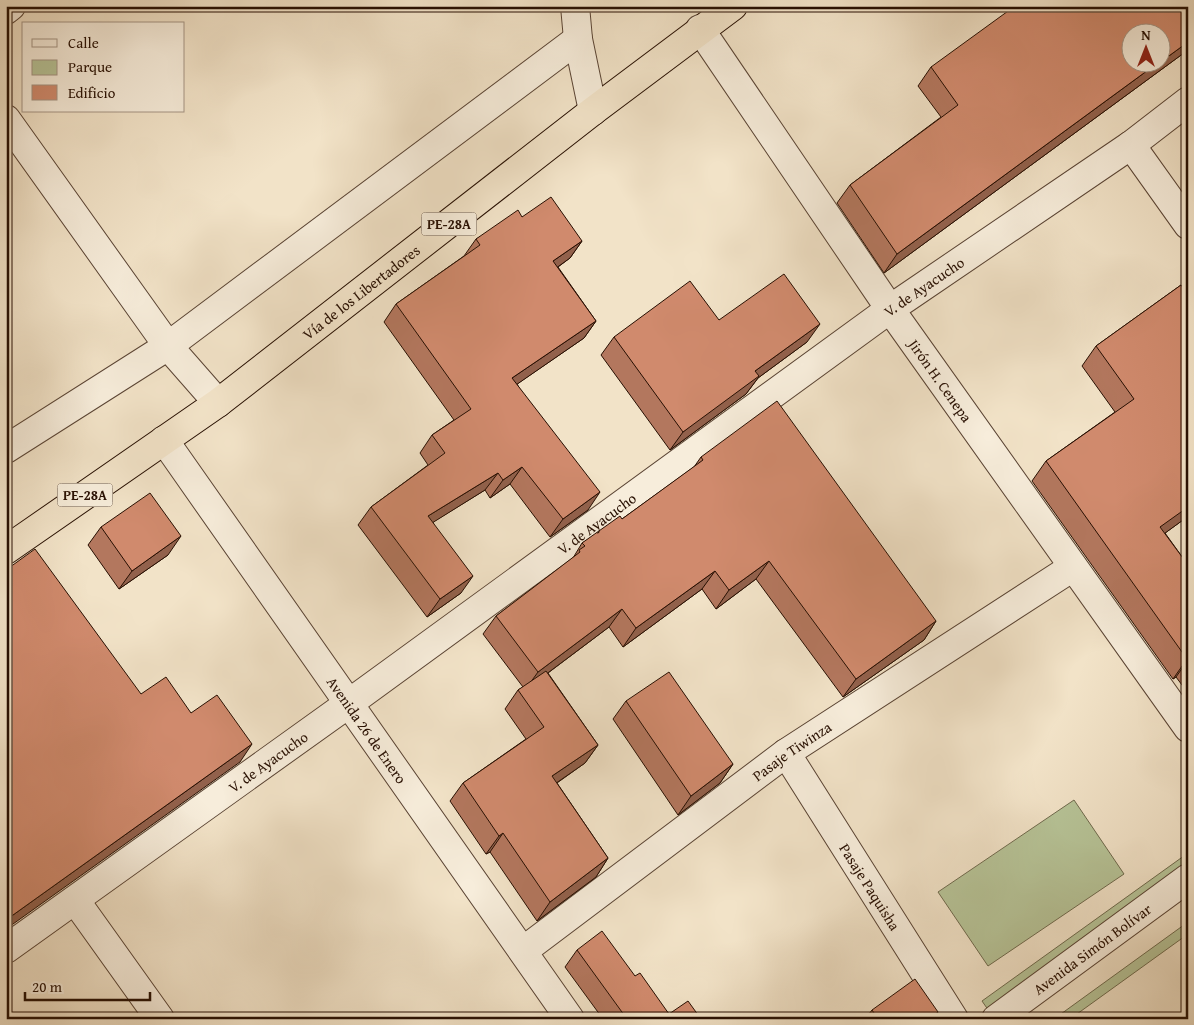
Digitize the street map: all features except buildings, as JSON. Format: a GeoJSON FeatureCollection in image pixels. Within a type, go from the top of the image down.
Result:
{"type":"FeatureCollection","features":[{"type":"Feature","properties":{"kind":"highway","name":"Vía de los Libertadores"},"geometry":{"type":"LineString","coordinates":[[6,550],[218,403],[593,111],[733,6]]}},
{"type":"Feature","properties":{"kind":"street"},"geometry":{"type":"LineString","coordinates":[[6,10],[11,6]]}},
{"type":"Feature","properties":{"kind":"street"},"geometry":{"type":"LineString","coordinates":[[575,6],[578,39],[593,111]]}},
{"type":"Feature","properties":{"kind":"street","name":"Jirón H. Cenepa"},"geometry":{"type":"LineString","coordinates":[[700,29],[890,309],[1188,728]]}},
{"type":"Feature","properties":{"kind":"street"},"geometry":{"type":"LineString","coordinates":[[6,449],[168,346],[578,39]]}},
{"type":"Feature","properties":{"kind":"street","name":"V. de Ayacucho"},"geometry":{"type":"LineString","coordinates":[[6,949],[348,704],[890,309],[1131,144],[1188,100]]}},
{"type":"Feature","properties":{"kind":"street"},"geometry":{"type":"LineString","coordinates":[[6,119],[168,346],[218,403]]}},
{"type":"Feature","properties":{"kind":"street"},"geometry":{"type":"LineString","coordinates":[[1131,144],[1188,226]]}},
{"type":"Feature","properties":{"kind":"street","name":"Avenida 26 de Enero"},"geometry":{"type":"LineString","coordinates":[[164,440],[570,1019]]}},
{"type":"Feature","properties":{"kind":"street","name":"Pasaje Tiwinza"},"geometry":{"type":"LineString","coordinates":[[523,951],[786,754],[1073,567]]}},
{"type":"Feature","properties":{"kind":"street","name":"Pasaje Paquisha"},"geometry":{"type":"LineString","coordinates":[[786,754],[954,1019]]}},
{"type":"Feature","properties":{"kind":"street","name":"Avenida Simón Bolívar"},"geometry":{"type":"LineString","coordinates":[[996,1019],[1188,878]]}},
{"type":"Feature","properties":{"kind":"street"},"geometry":{"type":"LineString","coordinates":[[75,900],[160,1019]]}},
{"type":"Feature","properties":{"kind":"green space"},"geometry":{"type":"Polygon","coordinates":[[[1074,800],[1124,874],[988,966],[938,892],[1074,800]]]}},
{"type":"Feature","properties":{"kind":"green space"},"geometry":{"type":"Polygon","coordinates":[[[1188,853],[1188,873],[991,1014],[982,1001],[1188,853]]]}},
{"type":"Feature","properties":{"kind":"green space"},"geometry":{"type":"Polygon","coordinates":[[[1188,922],[1188,934],[1070,1019],[1054,1019],[1188,922]]]}}]}
